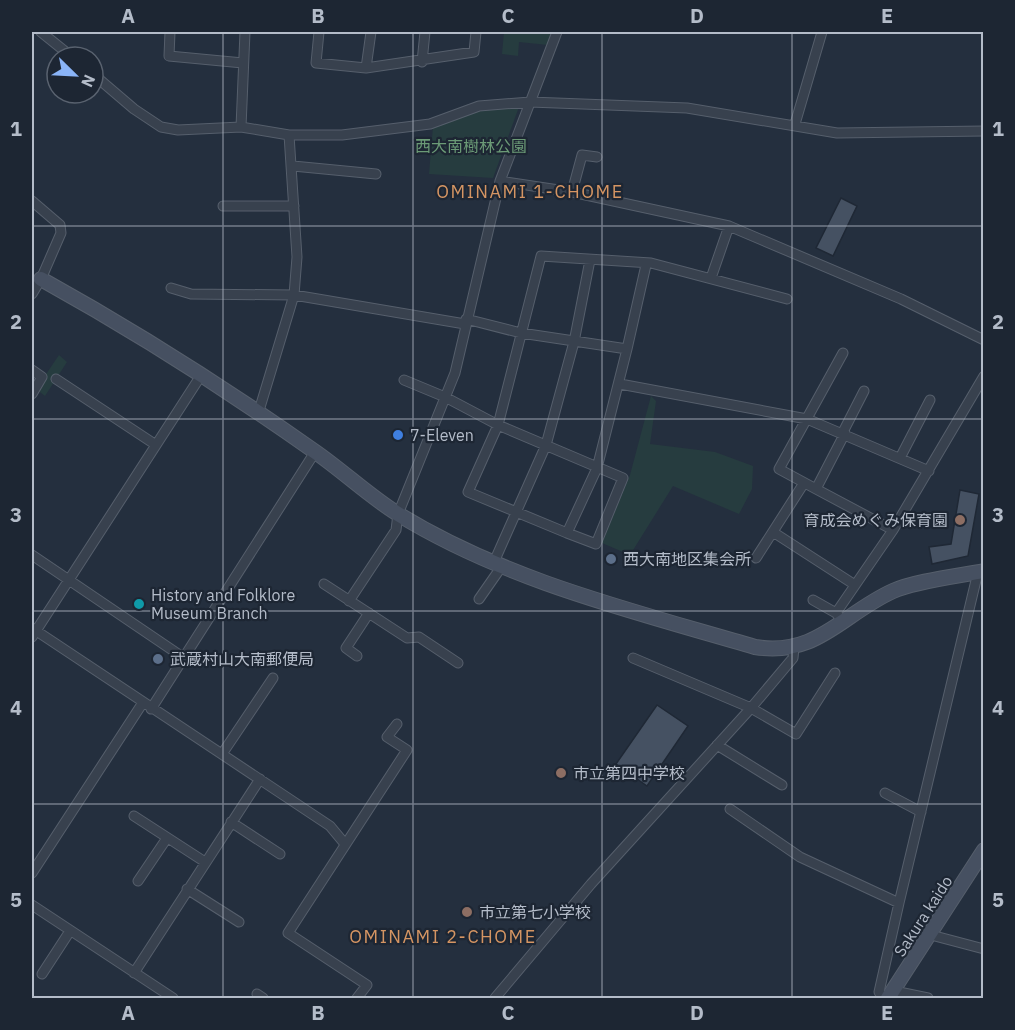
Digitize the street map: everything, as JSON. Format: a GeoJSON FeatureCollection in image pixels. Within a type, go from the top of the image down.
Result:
{"type":"FeatureCollection","features":[{"type":"Feature","properties":{"kind":"street"},"geometry":{"type":"LineString","coordinates":[[41,32],[57,45]]}},
{"type":"Feature","properties":{"kind":"street"},"geometry":{"type":"LineString","coordinates":[[170,32],[168,56],[243,63]]}},
{"type":"Feature","properties":{"kind":"street"},"geometry":{"type":"LineString","coordinates":[[241,128],[245,32]]}},
{"type":"Feature","properties":{"kind":"street"},"geometry":{"type":"LineString","coordinates":[[319,32],[316,63],[366,68],[422,62],[474,52],[476,32]]}},
{"type":"Feature","properties":{"kind":"street"},"geometry":{"type":"LineString","coordinates":[[366,68],[371,32]]}},
{"type":"Feature","properties":{"kind":"street"},"geometry":{"type":"LineString","coordinates":[[422,62],[425,32]]}},
{"type":"Feature","properties":{"kind":"street"},"geometry":{"type":"LineString","coordinates":[[349,601],[396,530],[398,514],[455,373],[500,181],[557,32]]}},
{"type":"Feature","properties":{"kind":"street"},"geometry":{"type":"LineString","coordinates":[[795,124],[822,32]]}},
{"type":"Feature","properties":{"kind":"street"},"geometry":{"type":"LineString","coordinates":[[105,84],[134,109],[161,127],[197,130],[241,128],[289,135],[342,135],[430,124],[479,106],[530,102],[687,108],[795,124],[837,133],[984,131]]}},
{"type":"Feature","properties":{"kind":"street"},"geometry":{"type":"LineString","coordinates":[[258,414],[294,295],[297,257],[293,166],[289,135]]}},
{"type":"Feature","properties":{"kind":"street"},"geometry":{"type":"LineString","coordinates":[[572,192],[582,155],[597,157]]}},
{"type":"Feature","properties":{"kind":"street"},"geometry":{"type":"LineString","coordinates":[[293,166],[376,174]]}},
{"type":"Feature","properties":{"kind":"street"},"geometry":{"type":"LineString","coordinates":[[500,181],[572,192],[729,226],[891,294],[984,340]]}},
{"type":"Feature","properties":{"kind":"street"},"geometry":{"type":"LineString","coordinates":[[32,201],[60,225],[62,233],[36,276],[32,294]]}},
{"type":"Feature","properties":{"kind":"street"},"geometry":{"type":"LineString","coordinates":[[223,206],[294,206]]}},
{"type":"Feature","properties":{"kind":"street"},"geometry":{"type":"LineString","coordinates":[[711,278],[729,226]]}},
{"type":"Feature","properties":{"kind":"street"},"geometry":{"type":"LineString","coordinates":[[404,380],[445,397],[498,425],[623,478],[596,544],[516,514],[468,492],[498,425],[541,256],[646,265],[651,263],[787,298]]}},
{"type":"Feature","properties":{"kind":"street"},"geometry":{"type":"LineString","coordinates":[[479,599],[498,564],[516,514],[546,446],[574,342],[590,260]]}},
{"type":"Feature","properties":{"kind":"street"},"geometry":{"type":"LineString","coordinates":[[567,534],[597,468],[620,384],[646,265]]}},
{"type":"Feature","properties":{"kind":"street"},"geometry":{"type":"LineString","coordinates":[[36,276],[82,302],[258,414],[315,452],[398,514],[498,564],[578,595],[755,647],[794,647],[820,638],[839,617],[855,585],[893,530],[984,376]]}},
{"type":"Feature","properties":{"kind":"street"},"geometry":{"type":"LineString","coordinates":[[171,288],[191,294],[294,295],[627,349]]}},
{"type":"Feature","properties":{"kind":"street"},"geometry":{"type":"LineString","coordinates":[[843,354],[779,469],[893,530]]}},
{"type":"Feature","properties":{"kind":"street"},"geometry":{"type":"LineString","coordinates":[[32,370],[42,376],[32,394]]}},
{"type":"Feature","properties":{"kind":"street"},"geometry":{"type":"LineString","coordinates":[[200,377],[33,632],[330,826],[345,844]]}},
{"type":"Feature","properties":{"kind":"street"},"geometry":{"type":"LineString","coordinates":[[56,379],[156,445]]}},
{"type":"Feature","properties":{"kind":"street"},"geometry":{"type":"LineString","coordinates":[[620,384],[807,419],[929,471]]}},
{"type":"Feature","properties":{"kind":"street"},"geometry":{"type":"LineString","coordinates":[[816,489],[864,392]]}},
{"type":"Feature","properties":{"kind":"street"},"geometry":{"type":"LineString","coordinates":[[900,458],[930,400]]}},
{"type":"Feature","properties":{"kind":"street"},"geometry":{"type":"LineString","coordinates":[[151,709],[315,452]]}},
{"type":"Feature","properties":{"kind":"street"},"geometry":{"type":"LineString","coordinates":[[756,558],[804,483]]}},
{"type":"Feature","properties":{"kind":"street"},"geometry":{"type":"LineString","coordinates":[[773,532],[855,585]]}},
{"type":"Feature","properties":{"kind":"street"},"geometry":{"type":"LineString","coordinates":[[32,555],[183,658]]}},
{"type":"Feature","properties":{"kind":"street"},"geometry":{"type":"LineString","coordinates":[[839,617],[895,590],[981,572],[879,992],[889,996],[928,999]]}},
{"type":"Feature","properties":{"kind":"street"},"geometry":{"type":"LineString","coordinates":[[324,584],[407,638],[419,637],[458,663]]}},
{"type":"Feature","properties":{"kind":"street"},"geometry":{"type":"LineString","coordinates":[[813,600],[839,617]]}},
{"type":"Feature","properties":{"kind":"street"},"geometry":{"type":"LineString","coordinates":[[357,656],[346,648],[369,613]]}},
{"type":"Feature","properties":{"kind":"street"},"geometry":{"type":"LineString","coordinates":[[495,999],[591,884],[751,708],[793,658],[794,647]]}},
{"type":"Feature","properties":{"kind":"street"},"geometry":{"type":"LineString","coordinates":[[633,658],[751,708],[796,734],[835,673]]}},
{"type":"Feature","properties":{"kind":"street"},"geometry":{"type":"LineString","coordinates":[[222,754],[273,678]]}},
{"type":"Feature","properties":{"kind":"street"},"geometry":{"type":"LineString","coordinates":[[32,873],[142,704]]}},
{"type":"Feature","properties":{"kind":"street"},"geometry":{"type":"LineString","coordinates":[[357,999],[367,985],[288,933],[407,750],[387,737],[397,724]]}},
{"type":"Feature","properties":{"kind":"street"},"geometry":{"type":"LineString","coordinates":[[717,745],[782,785]]}},
{"type":"Feature","properties":{"kind":"street"},"geometry":{"type":"LineString","coordinates":[[134,973],[260,779]]}},
{"type":"Feature","properties":{"kind":"street"},"geometry":{"type":"LineString","coordinates":[[885,793],[921,812]]}},
{"type":"Feature","properties":{"kind":"street"},"geometry":{"type":"LineString","coordinates":[[730,809],[800,857],[899,903]]}},
{"type":"Feature","properties":{"kind":"street"},"geometry":{"type":"LineString","coordinates":[[134,816],[205,862]]}},
{"type":"Feature","properties":{"kind":"street"},"geometry":{"type":"LineString","coordinates":[[231,822],[280,854]]}},
{"type":"Feature","properties":{"kind":"street"},"geometry":{"type":"LineString","coordinates":[[138,881],[166,838]]}},
{"type":"Feature","properties":{"kind":"street","name":"Sakura kaido"},"geometry":{"type":"LineString","coordinates":[[889,996],[931,935],[984,850]]}},
{"type":"Feature","properties":{"kind":"street"},"geometry":{"type":"LineString","coordinates":[[187,889],[238,922]]}},
{"type":"Feature","properties":{"kind":"street"},"geometry":{"type":"LineString","coordinates":[[32,905],[173,999]]}},
{"type":"Feature","properties":{"kind":"street"},"geometry":{"type":"LineString","coordinates":[[42,974],[70,931]]}},
{"type":"Feature","properties":{"kind":"street"},"geometry":{"type":"LineString","coordinates":[[931,935],[984,949]]}},
{"type":"Feature","properties":{"kind":"green space"},"geometry":{"type":"Polygon","coordinates":[[[504,32],[553,32],[548,45],[519,42],[518,56],[502,54],[504,32]]]}},
{"type":"Feature","properties":{"kind":"green space","name":"西大南樹林公園"},"geometry":{"type":"Polygon","coordinates":[[[520,104],[493,178],[429,174],[433,126],[474,112],[520,104]]]}},
{"type":"Feature","properties":{"kind":"green space"},"geometry":{"type":"Polygon","coordinates":[[[59,355],[67,362],[45,396],[36,389],[59,355]]]}},
{"type":"Feature","properties":{"kind":"green space"},"geometry":{"type":"Polygon","coordinates":[[[651,396],[656,401],[650,444],[715,452],[753,466],[752,489],[739,514],[673,486],[630,555],[602,543],[630,475],[651,396]]]}},
{"type":"Feature","properties":{"kind":"building"},"geometry":{"type":"Polygon","coordinates":[[[841,198],[857,206],[833,256],[816,248],[841,198]]]}},
{"type":"Feature","properties":{"kind":"building"},"geometry":{"type":"Polygon","coordinates":[[[960,490],[979,494],[968,556],[932,564],[929,547],[951,544],[960,490]]]}},
{"type":"Feature","properties":{"kind":"building"},"geometry":{"type":"Polygon","coordinates":[[[657,705],[688,726],[647,786],[616,764],[657,705]]]}},
{"type":"Feature","properties":{"kind":"place","name":"7-Eleven"},"geometry":{"type":"Point","coordinates":[398,435]}},
{"type":"Feature","properties":{"kind":"place","name":"育成会めぐみ保育園"},"geometry":{"type":"Point","coordinates":[960,520]}},
{"type":"Feature","properties":{"kind":"place","name":"西大南地区集会所"},"geometry":{"type":"Point","coordinates":[611,559]}},
{"type":"Feature","properties":{"kind":"place","name":"History and Folklore Museum Branch"},"geometry":{"type":"Point","coordinates":[139,604]}},
{"type":"Feature","properties":{"kind":"place","name":"武蔵村山大南郵便局"},"geometry":{"type":"Point","coordinates":[158,659]}},
{"type":"Feature","properties":{"kind":"place","name":"市立第四中学校"},"geometry":{"type":"Point","coordinates":[561,773]}},
{"type":"Feature","properties":{"kind":"place","name":"市立第七小学校"},"geometry":{"type":"Point","coordinates":[467,912]}},
{"type":"Feature","properties":{"kind":"district","name":"OMINAMI 1-CHOME"},"geometry":{"type":"Point","coordinates":[530,191]}},
{"type":"Feature","properties":{"kind":"district","name":"OMINAMI 2-CHOME"},"geometry":{"type":"Point","coordinates":[443,936]}}]}
